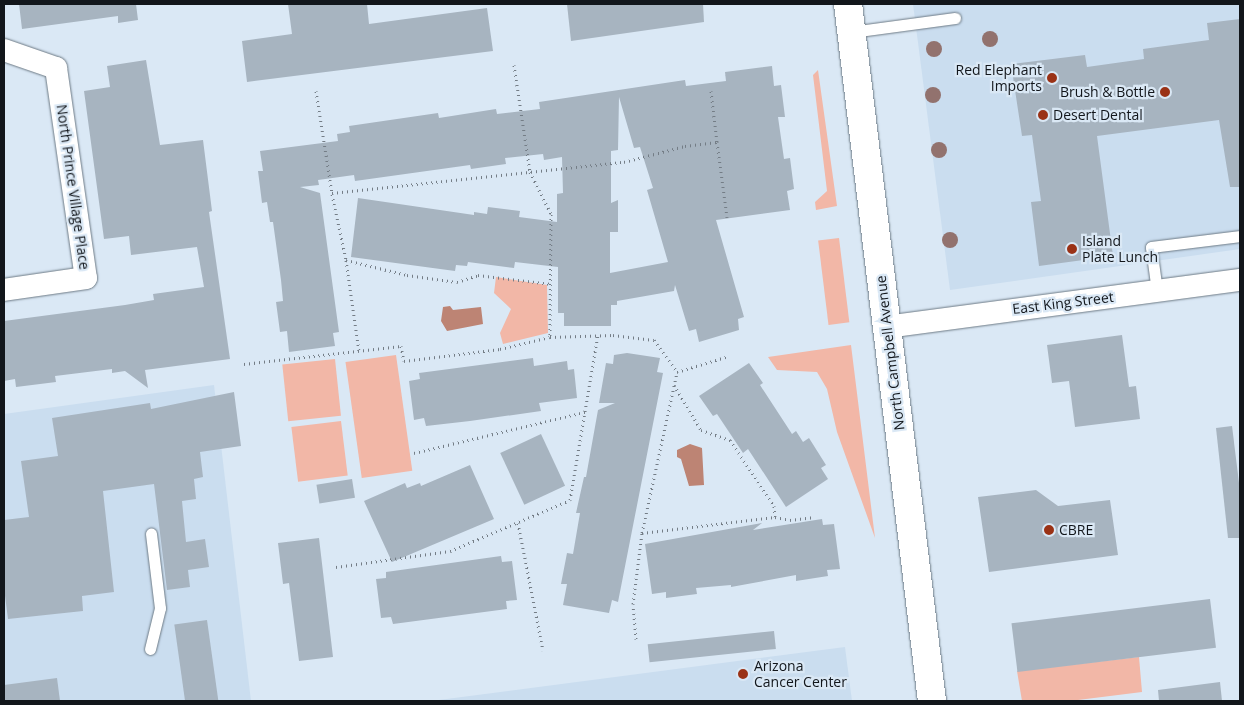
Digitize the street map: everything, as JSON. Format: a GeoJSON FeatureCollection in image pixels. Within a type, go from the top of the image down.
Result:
{"type":"FeatureCollection","features":[{"type":"Feature","properties":{"kind":"main road","name":"North Campbell Avenue"},"geometry":{"type":"LineString","coordinates":[[848,4],[932,701]]}},
{"type":"Feature","properties":{"kind":"street","name":"North Prince Village Place"},"geometry":{"type":"LineString","coordinates":[[4,50],[56,68],[86,278],[4,290]]}},
{"type":"Feature","properties":{"kind":"street","name":"East King Street"},"geometry":{"type":"LineString","coordinates":[[886,326],[1240,280]]}},
{"type":"Feature","properties":{"kind":"lane"},"geometry":{"type":"LineString","coordinates":[[851,32],[955,18]]}},
{"type":"Feature","properties":{"kind":"lane"},"geometry":{"type":"LineString","coordinates":[[1157,291],[1151,247],[1240,236]]}},
{"type":"Feature","properties":{"kind":"lane"},"geometry":{"type":"LineString","coordinates":[[150,648],[160,608],[151,534]]}},
{"type":"Feature","properties":{"kind":"path"},"geometry":{"type":"LineString","coordinates":[[514,65],[530,172],[551,214],[550,336]]}},
{"type":"Feature","properties":{"kind":"path"},"geometry":{"type":"LineString","coordinates":[[316,91],[332,194],[346,260],[359,351]]}},
{"type":"Feature","properties":{"kind":"path"},"geometry":{"type":"LineString","coordinates":[[710,91],[727,217]]}},
{"type":"Feature","properties":{"kind":"path"},"geometry":{"type":"LineString","coordinates":[[332,194],[624,162],[685,146],[718,142]]}},
{"type":"Feature","properties":{"kind":"path"},"geometry":{"type":"LineString","coordinates":[[346,260],[407,275],[457,282],[478,275],[551,284]]}},
{"type":"Feature","properties":{"kind":"path"},"geometry":{"type":"LineString","coordinates":[[244,364],[401,346],[404,361],[500,349],[550,336],[598,335],[654,340],[677,372],[642,532],[633,604],[636,640]]}},
{"type":"Feature","properties":{"kind":"path"},"geometry":{"type":"LineString","coordinates":[[336,567],[450,552],[570,500],[598,335]]}},
{"type":"Feature","properties":{"kind":"path"},"geometry":{"type":"LineString","coordinates":[[677,372],[729,356]]}},
{"type":"Feature","properties":{"kind":"path"},"geometry":{"type":"LineString","coordinates":[[674,385],[701,430],[730,440],[774,506],[775,517]]}},
{"type":"Feature","properties":{"kind":"path"},"geometry":{"type":"LineString","coordinates":[[414,453],[585,412]]}},
{"type":"Feature","properties":{"kind":"path"},"geometry":{"type":"LineString","coordinates":[[642,532],[775,517],[790,520],[815,517]]}},
{"type":"Feature","properties":{"kind":"path"},"geometry":{"type":"LineString","coordinates":[[518,523],[544,651]]}},
{"type":"Feature","properties":{"kind":"shaded area"},"geometry":{"type":"Polygon","coordinates":[[[913,4],[1240,4],[1240,249],[950,290],[913,4]]]}},
{"type":"Feature","properties":{"kind":"shaded area"},"geometry":{"type":"Polygon","coordinates":[[[818,70],[837,206],[816,210],[815,202],[827,191],[813,75],[818,70]]]}},
{"type":"Feature","properties":{"kind":"shaded area"},"geometry":{"type":"Polygon","coordinates":[[[839,238],[849,322],[829,325],[818,241],[839,238]]]}},
{"type":"Feature","properties":{"kind":"shaded area"},"geometry":{"type":"Polygon","coordinates":[[[496,277],[547,285],[548,333],[503,344],[500,333],[511,309],[494,293],[496,277]]]}},
{"type":"Feature","properties":{"kind":"shaded area"},"geometry":{"type":"Polygon","coordinates":[[[450,306],[453,310],[481,307],[483,324],[447,331],[441,321],[443,307],[450,306]]]}},
{"type":"Feature","properties":{"kind":"shaded area"},"geometry":{"type":"Polygon","coordinates":[[[851,345],[875,538],[837,432],[827,389],[817,372],[777,370],[768,357],[851,345]]]}},
{"type":"Feature","properties":{"kind":"shaded area"},"geometry":{"type":"Polygon","coordinates":[[[396,355],[412,471],[362,478],[345,362],[396,355]]]}},
{"type":"Feature","properties":{"kind":"shaded area"},"geometry":{"type":"Polygon","coordinates":[[[335,359],[341,416],[288,421],[282,365],[335,359]]]}},
{"type":"Feature","properties":{"kind":"shaded area"},"geometry":{"type":"Polygon","coordinates":[[[214,385],[251,701],[4,701],[4,414],[214,385]]]}},
{"type":"Feature","properties":{"kind":"shaded area"},"geometry":{"type":"Polygon","coordinates":[[[341,421],[348,476],[298,482],[291,427],[341,421]]]}},
{"type":"Feature","properties":{"kind":"shaded area"},"geometry":{"type":"Polygon","coordinates":[[[690,444],[702,448],[704,485],[689,486],[681,459],[677,457],[677,450],[690,444]]]}},
{"type":"Feature","properties":{"kind":"shaded area","name":"Arizona Cancer Center"},"geometry":{"type":"Polygon","coordinates":[[[845,647],[852,701],[431,701],[845,647]]]}},
{"type":"Feature","properties":{"kind":"shaded area"},"geometry":{"type":"Polygon","coordinates":[[[1139,657],[1142,692],[1070,701],[1022,701],[1017,671],[1139,657]]]}},
{"type":"Feature","properties":{"kind":"building"},"geometry":{"type":"Polygon","coordinates":[[[19,4],[136,4],[138,20],[118,23],[118,16],[22,29],[19,4]]]}},
{"type":"Feature","properties":{"kind":"building"},"geometry":{"type":"Polygon","coordinates":[[[288,4],[367,4],[369,24],[487,8],[493,51],[247,82],[242,41],[292,34],[288,4]]]}},
{"type":"Feature","properties":{"kind":"building"},"geometry":{"type":"Polygon","coordinates":[[[567,4],[703,4],[704,22],[571,41],[567,4]]]}},
{"type":"Feature","properties":{"kind":"building"},"geometry":{"type":"Polygon","coordinates":[[[1240,19],[1240,187],[1230,187],[1219,120],[1097,136],[1113,256],[1039,266],[1031,202],[1041,201],[1032,135],[1022,136],[1011,64],[1085,55],[1087,67],[1144,59],[1143,49],[1209,40],[1207,23],[1240,19]]]}},
{"type":"Feature","properties":{"kind":"building"},"geometry":{"type":"Polygon","coordinates":[[[146,60],[160,145],[203,140],[212,211],[209,212],[230,359],[145,370],[148,388],[125,371],[112,373],[112,369],[55,376],[56,382],[16,387],[15,379],[4,381],[4,321],[125,305],[154,300],[153,294],[204,287],[197,247],[131,255],[129,236],[104,239],[84,91],[110,87],[107,66],[146,60]]]}},
{"type":"Feature","properties":{"kind":"building"},"geometry":{"type":"Polygon","coordinates":[[[772,66],[774,86],[781,85],[785,117],[778,117],[784,159],[790,158],[794,189],[787,191],[790,210],[716,220],[744,317],[738,319],[739,330],[699,342],[696,329],[689,331],[675,285],[674,291],[617,301],[617,305],[611,305],[611,326],[564,326],[564,313],[558,313],[558,267],[515,262],[514,268],[468,262],[467,266],[456,265],[455,271],[351,257],[358,198],[474,215],[474,212],[487,214],[488,207],[520,211],[519,217],[557,222],[557,194],[563,193],[562,157],[544,160],[543,154],[505,158],[506,164],[471,169],[470,165],[355,181],[354,175],[318,180],[319,185],[300,187],[320,193],[339,332],[333,333],[335,346],[289,352],[287,331],[280,332],[276,302],[283,301],[281,280],[273,222],[270,222],[267,202],[262,203],[258,171],[263,171],[260,151],[338,141],[337,134],[350,132],[349,126],[438,113],[439,118],[496,109],[497,114],[540,109],[539,102],[685,80],[686,86],[726,81],[725,72],[772,66]],[[619,97],[618,150],[611,151],[611,203],[618,200],[618,232],[610,232],[610,273],[668,262],[647,190],[653,188],[640,147],[634,148],[619,97]]]}},
{"type":"Feature","properties":{"kind":"building"},"geometry":{"type":"Polygon","coordinates":[[[1122,335],[1129,387],[1136,386],[1140,419],[1075,427],[1069,381],[1052,383],[1047,345],[1122,335]]]}},
{"type":"Feature","properties":{"kind":"building"},"geometry":{"type":"Polygon","coordinates":[[[627,353],[660,358],[657,372],[663,373],[618,602],[612,600],[609,613],[563,605],[567,584],[561,584],[567,553],[573,554],[580,513],[576,513],[584,477],[586,477],[598,410],[615,403],[599,403],[606,363],[613,364],[614,355],[627,353]]]}},
{"type":"Feature","properties":{"kind":"building"},"geometry":{"type":"Polygon","coordinates":[[[533,358],[534,366],[567,361],[568,370],[574,369],[577,398],[539,403],[541,411],[470,421],[426,426],[424,418],[414,420],[409,381],[420,379],[419,373],[533,358]]]}},
{"type":"Feature","properties":{"kind":"building"},"geometry":{"type":"Polygon","coordinates":[[[749,363],[763,383],[760,385],[792,434],[796,431],[803,442],[809,438],[826,465],[821,468],[828,479],[786,507],[748,449],[743,453],[717,414],[713,416],[699,396],[749,363]]]}},
{"type":"Feature","properties":{"kind":"building"},"geometry":{"type":"Polygon","coordinates":[[[234,392],[241,446],[200,452],[203,477],[194,479],[196,499],[182,501],[186,542],[205,539],[209,567],[188,570],[190,587],[167,590],[154,484],[103,491],[114,592],[82,596],[83,611],[8,619],[4,588],[4,520],[29,517],[21,461],[58,456],[52,418],[150,403],[151,409],[234,392]]]}},
{"type":"Feature","properties":{"kind":"building"},"geometry":{"type":"Polygon","coordinates":[[[1232,426],[1240,491],[1240,538],[1228,538],[1216,428],[1232,426]]]}},
{"type":"Feature","properties":{"kind":"building"},"geometry":{"type":"Polygon","coordinates":[[[541,434],[565,486],[524,505],[500,453],[541,434]]]}},
{"type":"Feature","properties":{"kind":"building"},"geometry":{"type":"Polygon","coordinates":[[[470,465],[494,519],[392,562],[364,501],[405,483],[407,488],[420,483],[421,486],[470,465]]]}},
{"type":"Feature","properties":{"kind":"building"},"geometry":{"type":"Polygon","coordinates":[[[352,479],[355,498],[319,503],[316,485],[352,479]]]}},
{"type":"Feature","properties":{"kind":"building","name":"CBRE"},"geometry":{"type":"Polygon","coordinates":[[[1036,490],[1058,506],[1110,500],[1118,555],[989,572],[978,497],[1036,490]]]}},
{"type":"Feature","properties":{"kind":"building"},"geometry":{"type":"Polygon","coordinates":[[[822,519],[823,525],[834,524],[840,569],[827,570],[828,576],[796,581],[796,575],[731,587],[731,585],[696,588],[697,594],[666,598],[666,592],[652,594],[645,544],[762,523],[753,530],[822,519]]]}},
{"type":"Feature","properties":{"kind":"building"},"geometry":{"type":"Polygon","coordinates":[[[319,538],[333,657],[299,661],[289,583],[283,584],[278,543],[319,538]]]}},
{"type":"Feature","properties":{"kind":"building"},"geometry":{"type":"Polygon","coordinates":[[[501,556],[502,562],[512,561],[517,600],[506,601],[507,609],[393,624],[391,617],[381,618],[376,579],[386,578],[386,572],[501,556]]]}},
{"type":"Feature","properties":{"kind":"building"},"geometry":{"type":"Polygon","coordinates":[[[1210,599],[1216,648],[1017,672],[1011,623],[1210,599]]]}},
{"type":"Feature","properties":{"kind":"building"},"geometry":{"type":"Polygon","coordinates":[[[207,620],[218,701],[185,701],[174,625],[207,620]]]}},
{"type":"Feature","properties":{"kind":"building"},"geometry":{"type":"Polygon","coordinates":[[[774,631],[776,649],[650,662],[648,644],[774,631]]]}},
{"type":"Feature","properties":{"kind":"building"},"geometry":{"type":"Polygon","coordinates":[[[57,678],[60,701],[4,701],[4,685],[57,678]]]}},
{"type":"Feature","properties":{"kind":"building"},"geometry":{"type":"Polygon","coordinates":[[[1220,682],[1222,701],[1159,701],[1158,690],[1220,682]]]}},
{"type":"Feature","properties":{"kind":"place","name":"Red Elephant Imports"},"geometry":{"type":"Point","coordinates":[1052,78]}},
{"type":"Feature","properties":{"kind":"place","name":"Brush & Bottle"},"geometry":{"type":"Point","coordinates":[1165,92]}},
{"type":"Feature","properties":{"kind":"place","name":"Desert Dental"},"geometry":{"type":"Point","coordinates":[1043,115]}},
{"type":"Feature","properties":{"kind":"place","name":"Island Plate Lunch"},"geometry":{"type":"Point","coordinates":[1072,249]}},
{"type":"Feature","properties":{"kind":"place","name":"CBRE"},"geometry":{"type":"Point","coordinates":[1049,530]}},
{"type":"Feature","properties":{"kind":"place","name":"Arizona Cancer Center"},"geometry":{"type":"Point","coordinates":[743,674]}}]}
